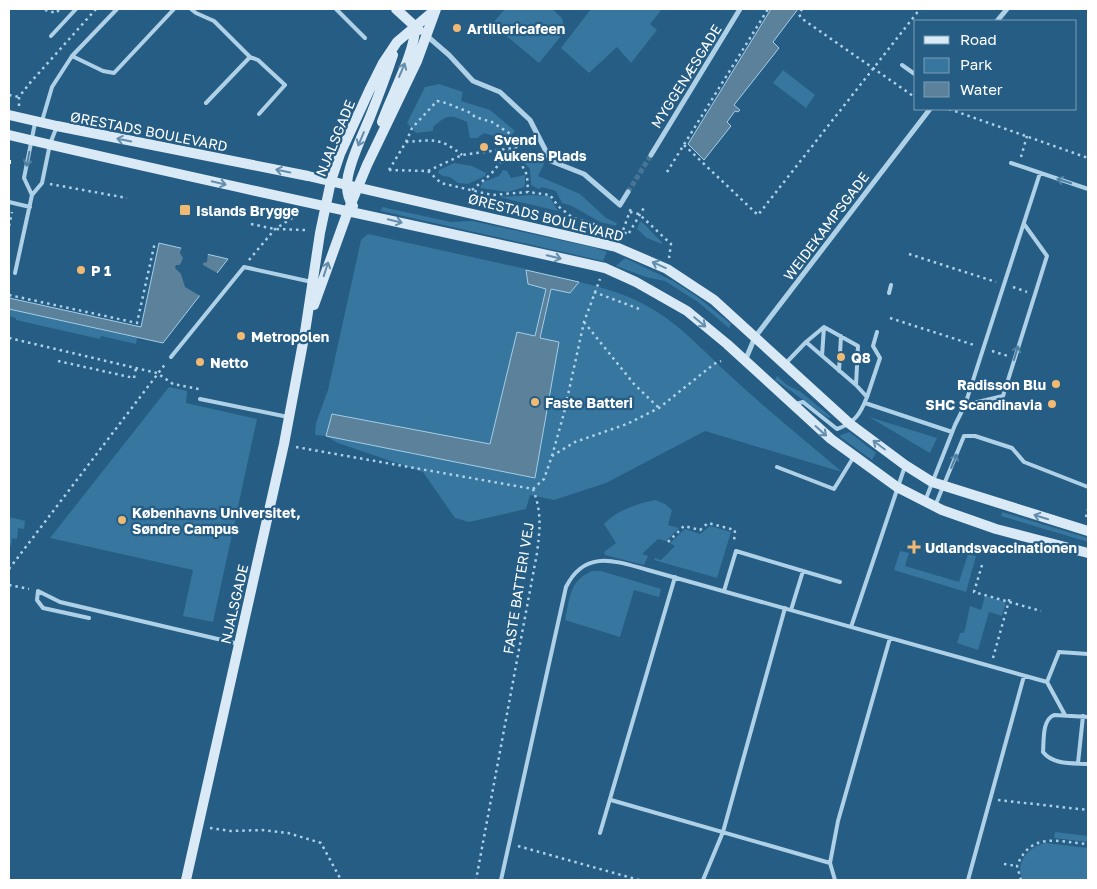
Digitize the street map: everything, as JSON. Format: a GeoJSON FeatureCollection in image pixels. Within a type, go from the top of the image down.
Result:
{"type":"FeatureCollection","features":[{"type":"Feature","properties":{"kind":"street"},"geometry":{"type":"LineString","coordinates":[[396,9],[450,55],[474,82],[500,92],[530,120],[551,161],[584,174],[620,205],[628,192]]}},
{"type":"Feature","properties":{"kind":"street","name":"NJALSGADE"},"geometry":{"type":"LineString","coordinates":[[186,880],[284,444],[305,332],[320,233],[331,181],[340,154],[383,62],[397,42],[436,9]]}},
{"type":"Feature","properties":{"kind":"street","name":"NJALSGADE"},"geometry":{"type":"LineString","coordinates":[[305,332],[349,207],[352,186],[367,165],[417,61],[436,9]]}},
{"type":"Feature","properties":{"kind":"street","name":"MYGGENÆSGADE"},"geometry":{"type":"LineString","coordinates":[[651,155],[740,9]]}},
{"type":"Feature","properties":{"kind":"street"},"geometry":{"type":"LineString","coordinates":[[998,20],[1007,9]]}},
{"type":"Feature","properties":{"kind":"street"},"geometry":{"type":"LineString","coordinates":[[367,165],[389,102],[410,54],[415,26]]}},
{"type":"Feature","properties":{"kind":"street"},"geometry":{"type":"LineString","coordinates":[[352,186],[352,159],[380,94],[397,42]]}},
{"type":"Feature","properties":{"kind":"street","name":"WEIDEKAMPSGADE"},"geometry":{"type":"LineString","coordinates":[[745,360],[756,337],[929,110]]}},
{"type":"Feature","properties":{"kind":"street","name":"ØRESTADS BOULEVARD"},"geometry":{"type":"LineString","coordinates":[[13,116],[331,181],[616,247],[667,269],[714,300],[850,424],[905,466],[943,487],[1088,531]]}},
{"type":"Feature","properties":{"kind":"street"},"geometry":{"type":"LineString","coordinates":[[9,135],[326,207],[349,207],[360,213],[605,268],[636,282],[687,311],[745,360],[831,440],[897,487],[935,506],[996,529],[1088,552]]}},
{"type":"Feature","properties":{"kind":"lane"},"geometry":{"type":"LineString","coordinates":[[51,36],[76,9]]}},
{"type":"Feature","properties":{"kind":"lane"},"geometry":{"type":"LineString","coordinates":[[32,195],[24,178],[31,140],[52,87],[72,56],[117,9]]}},
{"type":"Feature","properties":{"kind":"lane"},"geometry":{"type":"LineString","coordinates":[[72,56],[103,71],[114,72],[174,9]]}},
{"type":"Feature","properties":{"kind":"lane"},"geometry":{"type":"LineString","coordinates":[[191,9],[214,21],[250,57],[258,60],[285,85],[260,114]]}},
{"type":"Feature","properties":{"kind":"lane"},"geometry":{"type":"LineString","coordinates":[[336,9],[365,38]]}},
{"type":"Feature","properties":{"kind":"lane"},"geometry":{"type":"LineString","coordinates":[[206,104],[250,57]]}},
{"type":"Feature","properties":{"kind":"lane"},"geometry":{"type":"LineString","coordinates":[[902,65],[914,74]]}},
{"type":"Feature","properties":{"kind":"lane"},"geometry":{"type":"LineString","coordinates":[[15,274],[32,195],[42,183],[50,144],[57,126]]}},
{"type":"Feature","properties":{"kind":"lane"},"geometry":{"type":"LineString","coordinates":[[1011,163],[1088,189]]}},
{"type":"Feature","properties":{"kind":"lane"},"geometry":{"type":"LineString","coordinates":[[925,501],[952,432],[965,405],[1040,173]]}},
{"type":"Feature","properties":{"kind":"lane"},"geometry":{"type":"LineString","coordinates":[[11,203],[30,207]]}},
{"type":"Feature","properties":{"kind":"lane"},"geometry":{"type":"LineString","coordinates":[[965,405],[1003,396],[1047,256],[1024,224]]}},
{"type":"Feature","properties":{"kind":"lane"},"geometry":{"type":"LineString","coordinates":[[171,357],[244,267],[312,283]]}},
{"type":"Feature","properties":{"kind":"lane"},"geometry":{"type":"LineString","coordinates":[[889,293],[891,285]]}},
{"type":"Feature","properties":{"kind":"lane"},"geometry":{"type":"LineString","coordinates":[[824,327],[858,346],[856,384]]}},
{"type":"Feature","properties":{"kind":"lane"},"geometry":{"type":"LineString","coordinates":[[785,364],[806,342],[824,327]]}},
{"type":"Feature","properties":{"kind":"lane"},"geometry":{"type":"LineString","coordinates":[[822,356],[824,327]]}},
{"type":"Feature","properties":{"kind":"lane"},"geometry":{"type":"LineString","coordinates":[[792,405],[803,402],[837,429],[850,424],[865,403],[880,358],[873,346],[877,332]]}},
{"type":"Feature","properties":{"kind":"lane"},"geometry":{"type":"LineString","coordinates":[[839,370],[841,336]]}},
{"type":"Feature","properties":{"kind":"lane"},"geometry":{"type":"LineString","coordinates":[[806,342],[856,384],[867,397]]}},
{"type":"Feature","properties":{"kind":"lane"},"geometry":{"type":"LineString","coordinates":[[200,399],[288,417]]}},
{"type":"Feature","properties":{"kind":"lane"},"geometry":{"type":"LineString","coordinates":[[865,403],[952,432]]}},
{"type":"Feature","properties":{"kind":"lane"},"geometry":{"type":"LineString","coordinates":[[935,506],[964,436],[975,436],[1012,448],[1024,462],[1088,487]]}},
{"type":"Feature","properties":{"kind":"lane"},"geometry":{"type":"LineString","coordinates":[[777,467],[834,489],[854,456]]}},
{"type":"Feature","properties":{"kind":"lane"},"geometry":{"type":"LineString","coordinates":[[851,627],[905,466]]}},
{"type":"Feature","properties":{"kind":"lane"},"geometry":{"type":"LineString","coordinates":[[724,591],[736,551],[840,582]]}},
{"type":"Feature","properties":{"kind":"lane"},"geometry":{"type":"LineString","coordinates":[[500,880],[566,587],[571,577],[590,562],[614,561],[675,577],[1047,682],[1065,715]]}},
{"type":"Feature","properties":{"kind":"lane"},"geometry":{"type":"LineString","coordinates":[[791,610],[803,571]]}},
{"type":"Feature","properties":{"kind":"lane"},"geometry":{"type":"LineString","coordinates":[[600,833],[675,577]]}},
{"type":"Feature","properties":{"kind":"lane"},"geometry":{"type":"LineString","coordinates":[[89,618],[43,608],[36,600],[38,591],[60,602],[239,644]]}},
{"type":"Feature","properties":{"kind":"lane"},"geometry":{"type":"LineString","coordinates":[[703,880],[723,832],[785,608]]}},
{"type":"Feature","properties":{"kind":"lane"},"geometry":{"type":"LineString","coordinates":[[835,880],[830,863],[838,821],[890,638]]}},
{"type":"Feature","properties":{"kind":"lane"},"geometry":{"type":"LineString","coordinates":[[1047,682],[1059,652],[1088,654]]}},
{"type":"Feature","properties":{"kind":"lane"},"geometry":{"type":"LineString","coordinates":[[968,880],[1024,676]]}},
{"type":"Feature","properties":{"kind":"lane"},"geometry":{"type":"LineString","coordinates":[[1088,717],[1065,715],[1049,717],[1046,722],[1043,752],[1054,761],[1088,764]]}},
{"type":"Feature","properties":{"kind":"lane"},"geometry":{"type":"LineString","coordinates":[[1078,763],[1083,716]]}},
{"type":"Feature","properties":{"kind":"lane"},"geometry":{"type":"LineString","coordinates":[[611,800],[830,863]]}},
{"type":"Feature","properties":{"kind":"path"},"geometry":{"type":"LineString","coordinates":[[45,10],[56,13],[60,9]]}},
{"type":"Feature","properties":{"kind":"path"},"geometry":{"type":"LineString","coordinates":[[13,116],[19,97],[29,84],[96,9]]}},
{"type":"Feature","properties":{"kind":"path"},"geometry":{"type":"LineString","coordinates":[[667,172],[768,9]]}},
{"type":"Feature","properties":{"kind":"path"},"geometry":{"type":"LineString","coordinates":[[802,9],[798,14],[802,18],[914,97]]}},
{"type":"Feature","properties":{"kind":"path"},"geometry":{"type":"LineString","coordinates":[[684,145],[758,215],[920,9]]}},
{"type":"Feature","properties":{"kind":"path"},"geometry":{"type":"LineString","coordinates":[[9,95],[19,97]]}},
{"type":"Feature","properties":{"kind":"path"},"geometry":{"type":"LineString","coordinates":[[528,192],[527,175],[513,148],[512,134],[492,122],[437,101],[412,128],[389,170],[428,171],[462,155],[513,148],[540,140]]}},
{"type":"Feature","properties":{"kind":"path"},"geometry":{"type":"LineString","coordinates":[[952,110],[1088,158]]}},
{"type":"Feature","properties":{"kind":"path"},"geometry":{"type":"LineString","coordinates":[[1019,166],[1027,136]]}},
{"type":"Feature","properties":{"kind":"path"},"geometry":{"type":"LineString","coordinates":[[406,142],[434,140],[448,144],[462,155]]}},
{"type":"Feature","properties":{"kind":"path"},"geometry":{"type":"LineString","coordinates":[[472,190],[491,174],[513,148]]}},
{"type":"Feature","properties":{"kind":"path"},"geometry":{"type":"LineString","coordinates":[[428,171],[441,183],[492,195],[528,192],[550,195],[558,206],[573,218],[629,234]]}},
{"type":"Feature","properties":{"kind":"path"},"geometry":{"type":"LineString","coordinates":[[42,183],[127,198]]}},
{"type":"Feature","properties":{"kind":"path"},"geometry":{"type":"LineString","coordinates":[[9,226],[11,203]]}},
{"type":"Feature","properties":{"kind":"path"},"geometry":{"type":"LineString","coordinates":[[639,214],[644,206]]}},
{"type":"Feature","properties":{"kind":"path"},"geometry":{"type":"LineString","coordinates":[[616,247],[629,212],[639,214],[671,244],[667,269]]}},
{"type":"Feature","properties":{"kind":"path"},"geometry":{"type":"LineString","coordinates":[[244,267],[275,229],[297,215]]}},
{"type":"Feature","properties":{"kind":"path"},"geometry":{"type":"LineString","coordinates":[[251,224],[275,229],[306,230]]}},
{"type":"Feature","properties":{"kind":"path"},"geometry":{"type":"LineString","coordinates":[[9,295],[137,323],[155,242]]}},
{"type":"Feature","properties":{"kind":"path"},"geometry":{"type":"LineString","coordinates":[[909,254],[1035,294]]}},
{"type":"Feature","properties":{"kind":"path"},"geometry":{"type":"LineString","coordinates":[[284,444],[533,489],[544,479],[552,456],[564,413],[584,322],[594,292],[605,268]]}},
{"type":"Feature","properties":{"kind":"path"},"geometry":{"type":"LineString","coordinates":[[594,292],[642,310]]}},
{"type":"Feature","properties":{"kind":"path"},"geometry":{"type":"LineString","coordinates":[[890,318],[1015,358]]}},
{"type":"Feature","properties":{"kind":"path"},"geometry":{"type":"LineString","coordinates":[[584,322],[634,384],[659,408]]}},
{"type":"Feature","properties":{"kind":"path"},"geometry":{"type":"LineString","coordinates":[[9,338],[157,373],[9,568]]}},
{"type":"Feature","properties":{"kind":"path"},"geometry":{"type":"LineString","coordinates":[[58,361],[134,378],[136,368]]}},
{"type":"Feature","properties":{"kind":"path"},"geometry":{"type":"LineString","coordinates":[[552,456],[575,442],[628,424],[659,408],[720,361]]}},
{"type":"Feature","properties":{"kind":"path","name":"FASTE BATTERI VEJ"},"geometry":{"type":"LineString","coordinates":[[476,880],[537,553],[540,524],[539,505],[533,489]]}},
{"type":"Feature","properties":{"kind":"path"},"geometry":{"type":"LineString","coordinates":[[668,542],[684,526],[700,530],[708,523],[735,530],[736,551]]}},
{"type":"Feature","properties":{"kind":"path"},"geometry":{"type":"LineString","coordinates":[[982,565],[974,592],[1041,611]]}},
{"type":"Feature","properties":{"kind":"path"},"geometry":{"type":"LineString","coordinates":[[9,585],[38,591]]}},
{"type":"Feature","properties":{"kind":"path"},"geometry":{"type":"LineString","coordinates":[[990,666],[1010,597]]}},
{"type":"Feature","properties":{"kind":"path"},"geometry":{"type":"LineString","coordinates":[[990,800],[1088,810]]}},
{"type":"Feature","properties":{"kind":"path"},"geometry":{"type":"LineString","coordinates":[[198,826],[232,831],[262,830],[288,833],[321,843],[341,880]]}},
{"type":"Feature","properties":{"kind":"path"},"geometry":{"type":"LineString","coordinates":[[1021,880],[1017,866],[1025,849],[1040,841],[1088,844]]}},
{"type":"Feature","properties":{"kind":"path"},"geometry":{"type":"LineString","coordinates":[[509,844],[639,880]]}},
{"type":"Feature","properties":{"kind":"path"},"geometry":{"type":"LineString","coordinates":[[1004,864],[1017,866]]}},
{"type":"Feature","properties":{"kind":"green space"},"geometry":{"type":"Polygon","coordinates":[[[505,9],[552,9],[562,18],[565,31],[539,63],[492,24],[505,9]]]}},
{"type":"Feature","properties":{"kind":"green space"},"geometry":{"type":"Polygon","coordinates":[[[591,9],[662,9],[650,24],[657,30],[631,63],[617,47],[589,73],[561,48],[591,9]]]}},
{"type":"Feature","properties":{"kind":"green space"},"geometry":{"type":"Polygon","coordinates":[[[783,70],[815,95],[806,108],[773,83],[783,70]]]}},
{"type":"Feature","properties":{"kind":"green space"},"geometry":{"type":"Polygon","coordinates":[[[439,84],[463,92],[461,101],[490,110],[515,131],[510,137],[501,138],[484,133],[477,138],[470,138],[467,122],[448,117],[433,127],[433,131],[416,133],[407,123],[425,87],[439,84]]]}},
{"type":"Feature","properties":{"kind":"green space"},"geometry":{"type":"Polygon","coordinates":[[[527,151],[539,155],[544,164],[538,176],[580,194],[606,218],[617,223],[616,226],[600,222],[572,206],[562,203],[556,191],[542,187],[539,189],[531,185],[530,169],[522,160],[527,151]]]}},
{"type":"Feature","properties":{"kind":"green space"},"geometry":{"type":"Polygon","coordinates":[[[454,163],[472,166],[486,173],[485,176],[468,184],[458,183],[450,177],[438,173],[439,170],[454,163]]]}},
{"type":"Feature","properties":{"kind":"green space"},"geometry":{"type":"Polygon","coordinates":[[[503,170],[507,171],[511,178],[525,175],[524,187],[508,192],[480,188],[483,182],[499,176],[503,170]]]}},
{"type":"Feature","properties":{"kind":"green space"},"geometry":{"type":"Polygon","coordinates":[[[549,196],[558,211],[499,197],[549,196]]]}},
{"type":"Feature","properties":{"kind":"green space"},"geometry":{"type":"Polygon","coordinates":[[[382,207],[451,222],[472,221],[607,252],[603,261],[381,211],[382,207]]]}},
{"type":"Feature","properties":{"kind":"green space"},"geometry":{"type":"Polygon","coordinates":[[[640,221],[662,244],[647,238],[637,229],[640,221]]]}},
{"type":"Feature","properties":{"kind":"green space"},"geometry":{"type":"Polygon","coordinates":[[[368,234],[526,269],[528,284],[546,288],[535,336],[517,333],[490,445],[332,414],[534,478],[559,342],[540,338],[551,289],[570,293],[579,282],[631,298],[672,322],[750,394],[842,472],[705,431],[606,483],[554,500],[530,495],[526,509],[469,522],[455,518],[423,472],[338,443],[326,436],[315,435],[316,423],[328,390],[361,240],[368,234]]]}},
{"type":"Feature","properties":{"kind":"green space"},"geometry":{"type":"Polygon","coordinates":[[[625,258],[673,281],[699,298],[731,324],[729,328],[698,302],[665,281],[646,277],[616,266],[625,258]]]}},
{"type":"Feature","properties":{"kind":"green space"},"geometry":{"type":"Polygon","coordinates":[[[9,309],[137,338],[136,344],[101,336],[100,339],[16,320],[16,318],[9,316],[9,309]]]}},
{"type":"Feature","properties":{"kind":"green space"},"geometry":{"type":"Polygon","coordinates":[[[777,376],[787,385],[801,392],[831,417],[829,418],[822,414],[775,380],[777,376]]]}},
{"type":"Feature","properties":{"kind":"green space"},"geometry":{"type":"Polygon","coordinates":[[[169,387],[187,391],[186,403],[257,419],[213,622],[183,616],[193,570],[50,538],[169,387]]]}},
{"type":"Feature","properties":{"kind":"green space"},"geometry":{"type":"Polygon","coordinates":[[[869,417],[937,438],[930,453],[869,417]]]}},
{"type":"Feature","properties":{"kind":"green space"},"geometry":{"type":"Polygon","coordinates":[[[849,432],[876,453],[872,460],[839,436],[849,432]]]}},
{"type":"Feature","properties":{"kind":"green space"},"geometry":{"type":"Polygon","coordinates":[[[655,500],[665,504],[672,510],[668,525],[679,528],[666,541],[658,539],[642,554],[648,556],[644,565],[605,555],[604,552],[616,543],[604,524],[621,511],[655,500]]]}},
{"type":"Feature","properties":{"kind":"green space"},"geometry":{"type":"Polygon","coordinates":[[[1002,512],[1088,538],[1088,542],[1001,516],[1002,512]]]}},
{"type":"Feature","properties":{"kind":"green space"},"geometry":{"type":"Polygon","coordinates":[[[9,517],[25,521],[24,529],[18,528],[17,539],[12,538],[11,546],[9,545],[9,517]]]}},
{"type":"Feature","properties":{"kind":"green space"},"geometry":{"type":"Polygon","coordinates":[[[710,526],[731,532],[717,578],[654,560],[655,558],[661,560],[675,546],[670,543],[685,529],[700,534],[710,526]]]}},
{"type":"Feature","properties":{"kind":"green space"},"geometry":{"type":"Polygon","coordinates":[[[900,551],[909,553],[905,566],[959,582],[968,554],[976,556],[966,592],[894,570],[900,551]]]}},
{"type":"Feature","properties":{"kind":"green space"},"geometry":{"type":"Polygon","coordinates":[[[592,571],[601,571],[661,589],[659,597],[634,590],[620,637],[565,620],[570,597],[575,585],[584,575],[592,571]]]}},
{"type":"Feature","properties":{"kind":"green space"},"geometry":{"type":"Polygon","coordinates":[[[985,596],[1006,602],[1002,616],[989,612],[978,650],[957,643],[960,633],[963,633],[965,630],[970,606],[981,610],[985,596]]]}},
{"type":"Feature","properties":{"kind":"green space"},"geometry":{"type":"Polygon","coordinates":[[[1055,832],[1088,836],[1088,842],[1054,838],[1055,832]]]}},
{"type":"Feature","properties":{"kind":"green space"},"geometry":{"type":"Polygon","coordinates":[[[1046,843],[1088,848],[1088,880],[1023,880],[1020,867],[1025,856],[1034,848],[1046,843]]]}},
{"type":"Feature","properties":{"kind":"water"},"geometry":{"type":"Polygon","coordinates":[[[771,9],[798,9],[773,42],[779,48],[734,105],[740,110],[738,112],[735,111],[727,122],[731,126],[704,160],[688,144],[771,9]]]}},
{"type":"Feature","properties":{"kind":"water"},"geometry":{"type":"Polygon","coordinates":[[[159,243],[228,259],[163,343],[9,309],[9,298],[141,327],[159,243]]]}},
{"type":"Feature","properties":{"kind":"water"},"geometry":{"type":"Polygon","coordinates":[[[526,270],[579,282],[570,293],[551,289],[540,338],[559,342],[535,478],[326,436],[332,414],[490,444],[517,332],[535,336],[546,289],[528,284],[526,270]]]}},
{"type":"Feature","properties":{"kind":"pier"},"geometry":{"type":"Polygon","coordinates":[[[182,246],[208,252],[207,262],[203,263],[203,265],[219,274],[202,297],[185,287],[181,274],[175,268],[176,265],[180,265],[183,258],[180,253],[182,246]]]}},
{"type":"Feature","properties":{"kind":"tunnel"},"geometry":{"type":"LineString","coordinates":[[628,192],[651,155]]}},
{"type":"Feature","properties":{"kind":"place","name":"Artillericafeen"},"geometry":{"type":"Point","coordinates":[457,28]}},
{"type":"Feature","properties":{"kind":"place","name":"Svend Aukens Plads"},"geometry":{"type":"Point","coordinates":[484,147]}},
{"type":"Feature","properties":{"kind":"place","name":"Islands Brygge"},"geometry":{"type":"Point","coordinates":[185,210]}},
{"type":"Feature","properties":{"kind":"place","name":"P 1"},"geometry":{"type":"Point","coordinates":[81,270]}},
{"type":"Feature","properties":{"kind":"place","name":"Metropolen"},"geometry":{"type":"Point","coordinates":[241,336]}},
{"type":"Feature","properties":{"kind":"place","name":"Q8"},"geometry":{"type":"Point","coordinates":[841,357]}},
{"type":"Feature","properties":{"kind":"place","name":"Netto"},"geometry":{"type":"Point","coordinates":[200,362]}},
{"type":"Feature","properties":{"kind":"place","name":"Radisson Blu"},"geometry":{"type":"Point","coordinates":[1056,384]}},
{"type":"Feature","properties":{"kind":"place","name":"Faste Batteri"},"geometry":{"type":"Point","coordinates":[535,402]}},
{"type":"Feature","properties":{"kind":"place","name":"SHC Scandinavia"},"geometry":{"type":"Point","coordinates":[1052,404]}},
{"type":"Feature","properties":{"kind":"place","name":"Københavns Universitet, Søndre Campus"},"geometry":{"type":"Point","coordinates":[122,520]}},
{"type":"Feature","properties":{"kind":"place","name":"Udlandsvaccinationen"},"geometry":{"type":"Point","coordinates":[914,547]}}]}
